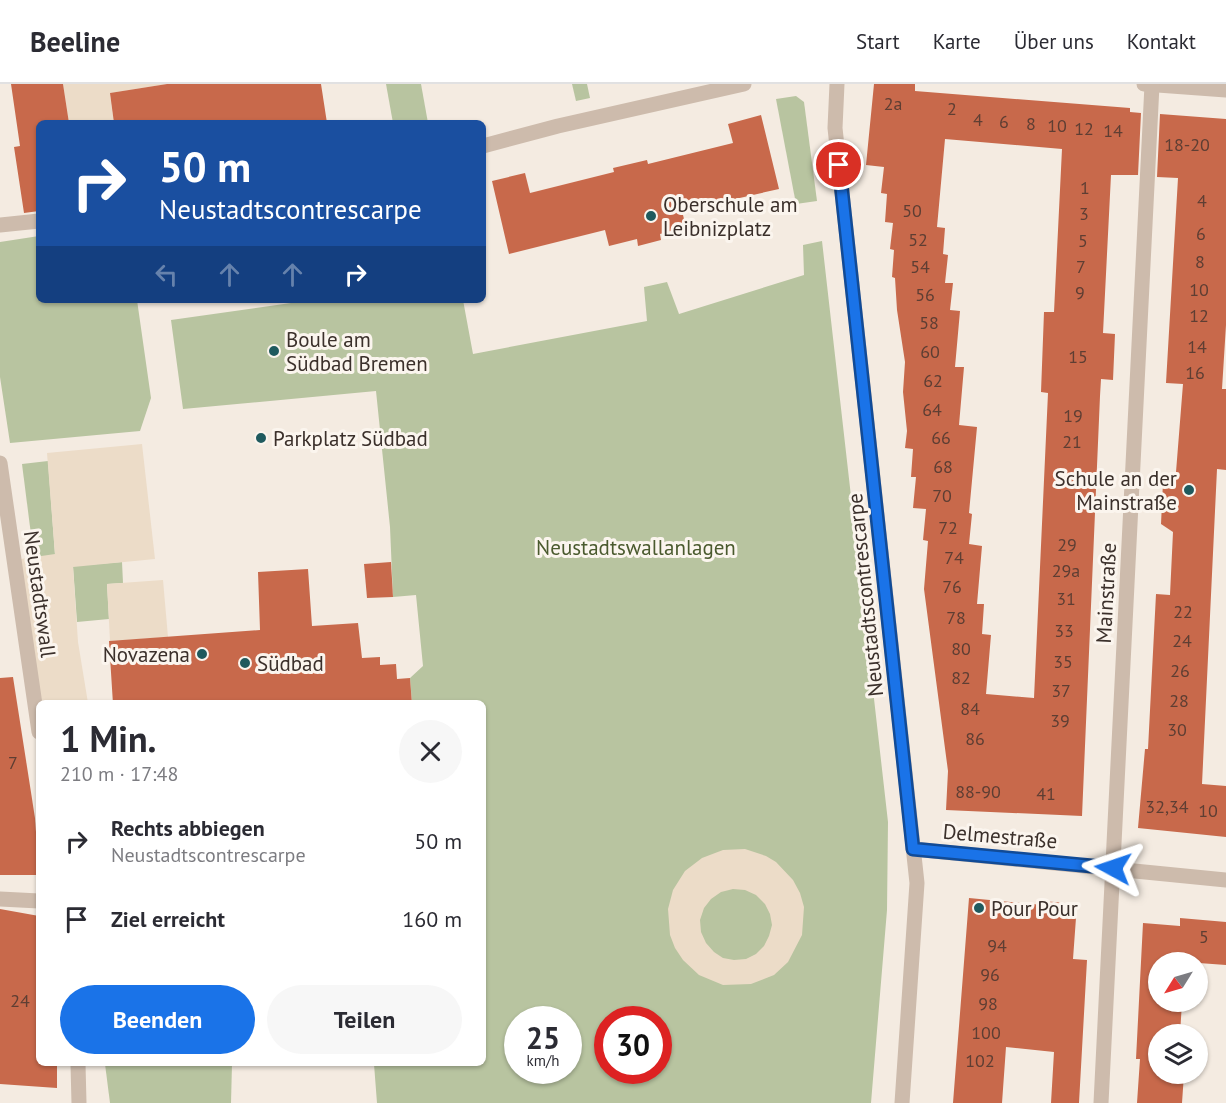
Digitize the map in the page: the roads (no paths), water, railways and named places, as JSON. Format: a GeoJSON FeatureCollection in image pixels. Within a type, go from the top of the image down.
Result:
{"type":"FeatureCollection","features":[{"type":"Feature","properties":{"kind":"street"},"geometry":{"type":"LineString","coordinates":[[486,145],[558,126],[744,84]]}},
{"type":"Feature","properties":{"kind":"street","name":"Neustadtscontrescarpe"},"geometry":{"type":"LineString","coordinates":[[837,84],[836,138],[917,883],[902,1103]]}},
{"type":"Feature","properties":{"kind":"street"},"geometry":{"type":"LineString","coordinates":[[1144,84],[1226,90]]}},
{"type":"Feature","properties":{"kind":"street","name":"Mainstraße"},"geometry":{"type":"LineString","coordinates":[[1101,1103],[1152,85]]}},
{"type":"Feature","properties":{"kind":"street"},"geometry":{"type":"LineString","coordinates":[[0,225],[36,221]]}},
{"type":"Feature","properties":{"kind":"street","name":"Neustadtswall"},"geometry":{"type":"LineString","coordinates":[[0,463],[36,711]]}},
{"type":"Feature","properties":{"kind":"street","name":"Delmestraße"},"geometry":{"type":"LineString","coordinates":[[913,849],[1226,880]]}},
{"type":"Feature","properties":{"kind":"street"},"geometry":{"type":"LineString","coordinates":[[0,899],[36,901]]}},
{"type":"Feature","properties":{"kind":"street"},"geometry":{"type":"LineString","coordinates":[[78,1066],[79,1103]]}},
{"type":"Feature","properties":{"kind":"place","name":"Oberschule am Leibnizplatz"},"geometry":{"type":"Point","coordinates":[651,216]}},
{"type":"Feature","properties":{"kind":"place","name":"Boule am Südbad Bremen"},"geometry":{"type":"Point","coordinates":[274,351]}},
{"type":"Feature","properties":{"kind":"place","name":"Parkplatz Südbad"},"geometry":{"type":"Point","coordinates":[261,438]}},
{"type":"Feature","properties":{"kind":"place","name":"Schule an der Mainstraße"},"geometry":{"type":"Point","coordinates":[1189,490]}},
{"type":"Feature","properties":{"kind":"place","name":"Novazena"},"geometry":{"type":"Point","coordinates":[202,654]}},
{"type":"Feature","properties":{"kind":"place","name":"Südbad"},"geometry":{"type":"Point","coordinates":[245,663]}},
{"type":"Feature","properties":{"kind":"place","name":"Pour Pour"},"geometry":{"type":"Point","coordinates":[979,908]}},
{"type":"Feature","properties":{"kind":"park label","name":"Neustadtswallanlagen"},"geometry":{"type":"Point","coordinates":[636,547]}}]}
